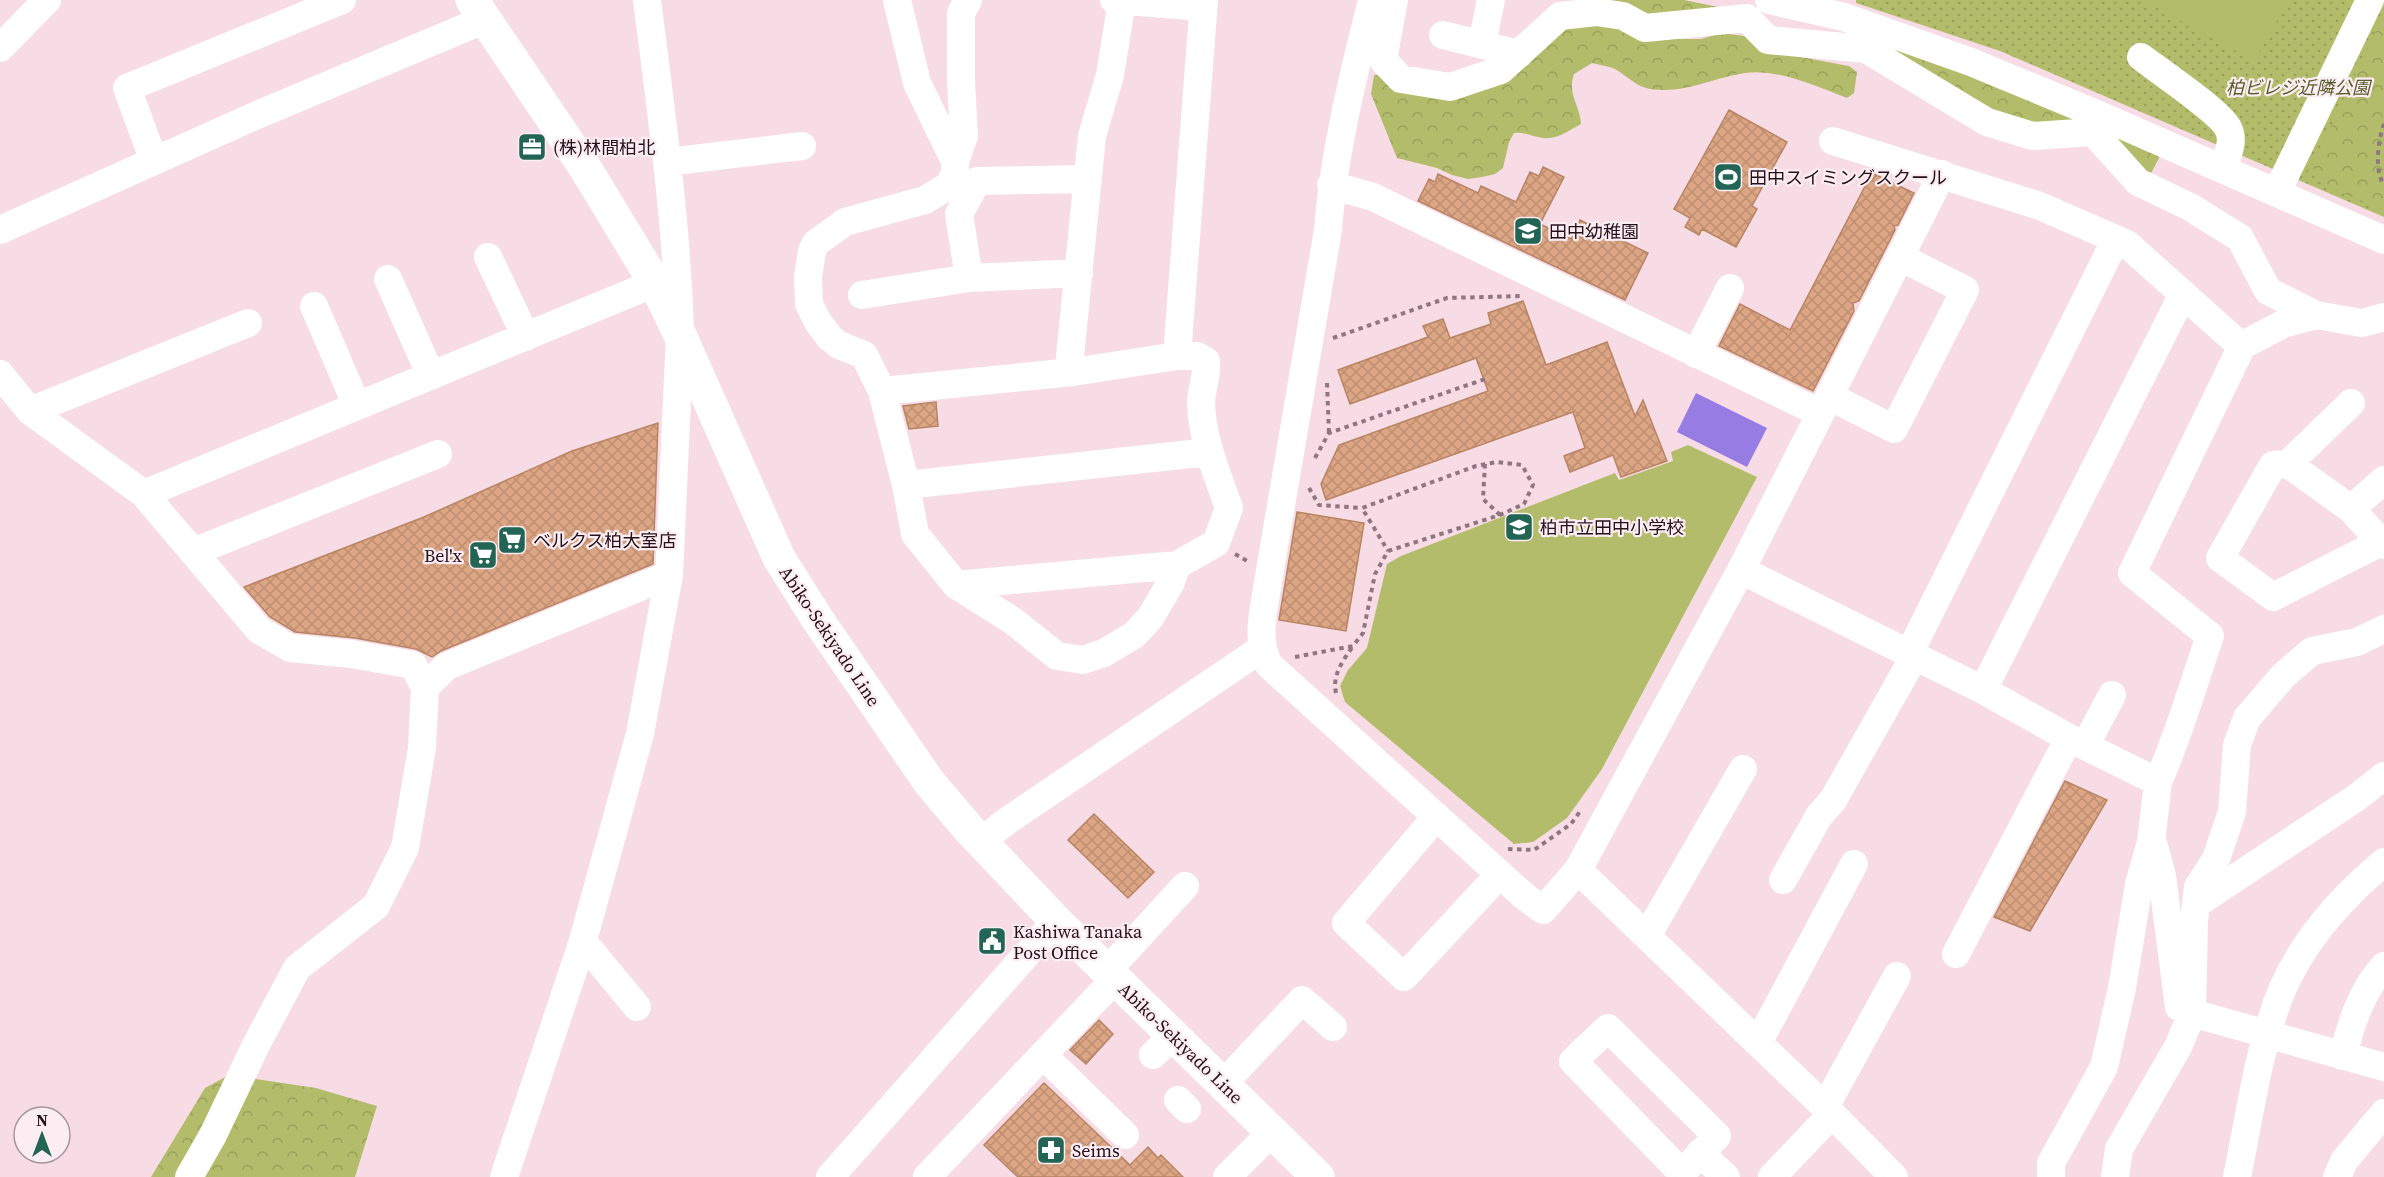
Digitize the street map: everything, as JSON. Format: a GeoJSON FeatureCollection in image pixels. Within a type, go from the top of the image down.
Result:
{"type":"FeatureCollection","features":[{"type":"Feature","properties":{"kind":"main road","name":"Abiko-Sekiyado Line"},"geometry":{"type":"LineString","coordinates":[[479,10],[584,165],[655,283],[779,558],[818,620],[929,782],[980,842],[1111,975],[1163,1045],[1272,1132],[1318,1177]]}},
{"type":"Feature","properties":{"kind":"street"},"geometry":{"type":"LineString","coordinates":[[0,48],[47,0]]}},
{"type":"Feature","properties":{"kind":"street"},"geometry":{"type":"LineString","coordinates":[[154,161],[127,88],[342,0]]}},
{"type":"Feature","properties":{"kind":"street"},"geometry":{"type":"LineString","coordinates":[[504,1177],[582,944],[640,734],[669,575],[680,335],[667,162],[647,0]]}},
{"type":"Feature","properties":{"kind":"street"},"geometry":{"type":"LineString","coordinates":[[897,0],[917,83],[955,162]]}},
{"type":"Feature","properties":{"kind":"street"},"geometry":{"type":"LineString","coordinates":[[968,0],[961,13],[964,136],[955,162],[955,174],[948,186],[925,200],[845,222],[816,243],[812,251],[808,277],[809,304],[818,322],[830,338],[839,345],[864,355],[882,391],[906,485],[915,534],[956,585],[1013,621],[1057,656],[1083,660],[1104,653],[1134,635],[1150,618],[1170,584],[1177,565]]}},
{"type":"Feature","properties":{"kind":"street"},"geometry":{"type":"LineString","coordinates":[[1072,372],[1070,357],[1092,136],[1110,75],[1118,0],[1204,3],[1177,356]]}},
{"type":"Feature","properties":{"kind":"street"},"geometry":{"type":"LineString","coordinates":[[1372,0],[1331,185],[1328,230],[1268,582],[1262,625],[1265,657],[1436,817],[1544,910],[1578,870],[1741,570],[1942,174]]}},
{"type":"Feature","properties":{"kind":"street"},"geometry":{"type":"LineString","coordinates":[[1394,0],[1383,60],[1401,79],[1450,87],[1501,70],[1560,16],[1596,12],[1623,16],[1645,28],[1756,6],[1846,8],[1869,38],[1987,122],[2033,136],[2096,123]]}},
{"type":"Feature","properties":{"kind":"street"},"geometry":{"type":"LineString","coordinates":[[1482,44],[1491,0]]}},
{"type":"Feature","properties":{"kind":"street"},"geometry":{"type":"LineString","coordinates":[[2277,192],[2370,0]]}},
{"type":"Feature","properties":{"kind":"street"},"geometry":{"type":"LineString","coordinates":[[1756,6],[1768,39],[1869,38],[1971,62],[2096,123],[2223,169],[2384,240]]}},
{"type":"Feature","properties":{"kind":"street"},"geometry":{"type":"LineString","coordinates":[[0,230],[479,10]]}},
{"type":"Feature","properties":{"kind":"street"},"geometry":{"type":"LineString","coordinates":[[1443,35],[1519,54]]}},
{"type":"Feature","properties":{"kind":"street"},"geometry":{"type":"LineString","coordinates":[[2141,57],[2211,111],[2228,127],[2231,141],[2223,169]]}},
{"type":"Feature","properties":{"kind":"street"},"geometry":{"type":"LineString","coordinates":[[2096,123],[2138,182],[2190,207],[2240,238],[2268,291],[2316,315],[2362,323],[2384,317]]}},
{"type":"Feature","properties":{"kind":"street"},"geometry":{"type":"LineString","coordinates":[[667,162],[802,146]]}},
{"type":"Feature","properties":{"kind":"street"},"geometry":{"type":"LineString","coordinates":[[1838,149],[1942,174],[2040,206],[2127,244],[2241,346]]}},
{"type":"Feature","properties":{"kind":"street"},"geometry":{"type":"LineString","coordinates":[[969,278],[959,214],[977,181],[1088,179]]}},
{"type":"Feature","properties":{"kind":"street"},"geometry":{"type":"LineString","coordinates":[[1331,185],[1373,197],[1644,319],[1672,333],[1696,354],[1894,429],[1965,290],[1900,257]]}},
{"type":"Feature","properties":{"kind":"street"},"geometry":{"type":"LineString","coordinates":[[1783,880],[1819,816],[1833,800],[1912,656],[2116,239]]}},
{"type":"Feature","properties":{"kind":"street"},"geometry":{"type":"LineString","coordinates":[[488,257],[526,337]]}},
{"type":"Feature","properties":{"kind":"street"},"geometry":{"type":"LineString","coordinates":[[862,295],[969,278],[1079,273]]}},
{"type":"Feature","properties":{"kind":"street"},"geometry":{"type":"LineString","coordinates":[[388,279],[431,376]]}},
{"type":"Feature","properties":{"kind":"street"},"geometry":{"type":"LineString","coordinates":[[144,494],[655,283]]}},
{"type":"Feature","properties":{"kind":"street"},"geometry":{"type":"LineString","coordinates":[[1696,354],[1730,288]]}},
{"type":"Feature","properties":{"kind":"street"},"geometry":{"type":"LineString","coordinates":[[1983,690],[2183,294]]}},
{"type":"Feature","properties":{"kind":"street"},"geometry":{"type":"LineString","coordinates":[[314,306],[357,406]]}},
{"type":"Feature","properties":{"kind":"street"},"geometry":{"type":"LineString","coordinates":[[2051,1177],[2051,1163],[2103,1067],[2122,988],[2139,884],[2151,836],[2158,782],[2173,748],[2183,710],[2210,636],[2132,573],[2241,346],[2283,324],[2316,315]]}},
{"type":"Feature","properties":{"kind":"street"},"geometry":{"type":"LineString","coordinates":[[30,411],[248,323]]}},
{"type":"Feature","properties":{"kind":"street"},"geometry":{"type":"LineString","coordinates":[[882,391],[1072,372],[1177,356],[1197,356],[1206,361],[1207,370],[1201,401],[1209,452],[1229,508],[1216,543],[1177,565],[956,585]]}},
{"type":"Feature","properties":{"kind":"street"},"geometry":{"type":"LineString","coordinates":[[0,374],[30,411],[144,494],[259,630],[290,648],[352,654],[413,665],[425,687],[422,748],[405,848],[376,906],[297,968],[256,1045],[213,1135],[189,1177]]}},
{"type":"Feature","properties":{"kind":"street"},"geometry":{"type":"LineString","coordinates":[[2288,464],[2351,403]]}},
{"type":"Feature","properties":{"kind":"street"},"geometry":{"type":"LineString","coordinates":[[906,485],[1209,452]]}},
{"type":"Feature","properties":{"kind":"street"},"geometry":{"type":"LineString","coordinates":[[193,552],[438,454]]}},
{"type":"Feature","properties":{"kind":"street"},"geometry":{"type":"LineString","coordinates":[[2288,464],[2351,509],[2383,542],[2273,597],[2220,558],[2273,465],[2288,464]]}},
{"type":"Feature","properties":{"kind":"street"},"geometry":{"type":"LineString","coordinates":[[2351,509],[2384,480]]}},
{"type":"Feature","properties":{"kind":"street"},"geometry":{"type":"LineString","coordinates":[[1741,570],[1983,690],[2077,742],[2158,782]]}},
{"type":"Feature","properties":{"kind":"street"},"geometry":{"type":"LineString","coordinates":[[425,687],[447,666],[669,575]]}},
{"type":"Feature","properties":{"kind":"street"},"geometry":{"type":"LineString","coordinates":[[2115,1177],[2119,1149],[2179,1045],[2192,1013],[2194,921],[2198,887],[2216,859],[2232,812],[2237,745],[2247,718],[2284,675],[2312,651],[2357,642],[2384,629]]}},
{"type":"Feature","properties":{"kind":"street"},"geometry":{"type":"LineString","coordinates":[[980,842],[1007,821],[1265,657]]}},
{"type":"Feature","properties":{"kind":"street"},"geometry":{"type":"LineString","coordinates":[[1956,954],[2077,742],[2112,695]]}},
{"type":"Feature","properties":{"kind":"street"},"geometry":{"type":"LineString","coordinates":[[1647,936],[1743,769]]}},
{"type":"Feature","properties":{"kind":"street"},"geometry":{"type":"LineString","coordinates":[[2196,904],[2356,798],[2384,776]]}},
{"type":"Feature","properties":{"kind":"street"},"geometry":{"type":"LineString","coordinates":[[1436,817],[1346,923],[1404,977],[1500,874]]}},
{"type":"Feature","properties":{"kind":"street"},"geometry":{"type":"LineString","coordinates":[[2151,836],[2162,876],[2179,1007],[2192,1013],[2384,1067]]}},
{"type":"Feature","properties":{"kind":"street"},"geometry":{"type":"LineString","coordinates":[[2237,1177],[2267,1034],[2282,990],[2312,938],[2336,907],[2384,862]]}},
{"type":"Feature","properties":{"kind":"street"},"geometry":{"type":"LineString","coordinates":[[1758,1043],[1854,864]]}},
{"type":"Feature","properties":{"kind":"street"},"geometry":{"type":"LineString","coordinates":[[1578,870],[1828,1110],[1894,1177]]}},
{"type":"Feature","properties":{"kind":"street"},"geometry":{"type":"LineString","coordinates":[[927,1177],[1043,1055],[1185,886]]}},
{"type":"Feature","properties":{"kind":"street"},"geometry":{"type":"LineString","coordinates":[[830,1177],[1056,921]]}},
{"type":"Feature","properties":{"kind":"street"},"geometry":{"type":"LineString","coordinates":[[582,944],[590,950],[637,1007]]}},
{"type":"Feature","properties":{"kind":"street"},"geometry":{"type":"LineString","coordinates":[[2343,1056],[2352,1019],[2376,975],[2384,966]]}},
{"type":"Feature","properties":{"kind":"street"},"geometry":{"type":"LineString","coordinates":[[1772,1177],[1828,1110],[1897,976]]}},
{"type":"Feature","properties":{"kind":"street"},"geometry":{"type":"LineString","coordinates":[[1228,1097],[1302,1000],[1333,1028]]}},
{"type":"Feature","properties":{"kind":"street"},"geometry":{"type":"LineString","coordinates":[[1608,1028],[1717,1136],[1700,1153],[1682,1173],[1573,1061],[1608,1028]]}},
{"type":"Feature","properties":{"kind":"street"},"geometry":{"type":"LineString","coordinates":[[1043,1055],[1125,1135]]}},
{"type":"Feature","properties":{"kind":"street"},"geometry":{"type":"LineString","coordinates":[[2337,1177],[2344,1161],[2384,1113]]}},
{"type":"Feature","properties":{"kind":"street"},"geometry":{"type":"LineString","coordinates":[[1227,1177],[1272,1132]]}},
{"type":"Feature","properties":{"kind":"street"},"geometry":{"type":"LineString","coordinates":[[1700,1153],[1726,1177]]}},
{"type":"Feature","properties":{"kind":"path"},"geometry":{"type":"LineString","coordinates":[[2384,124],[2380,135],[2379,178],[2384,185]]}},
{"type":"Feature","properties":{"kind":"path"},"geometry":{"type":"LineString","coordinates":[[1330,344],[1333,337],[1447,298],[1523,296]]}},
{"type":"Feature","properties":{"kind":"path"},"geometry":{"type":"LineString","coordinates":[[1313,461],[1329,433],[1327,376]]}},
{"type":"Feature","properties":{"kind":"path"},"geometry":{"type":"LineString","coordinates":[[1329,433],[1488,378]]}},
{"type":"Feature","properties":{"kind":"path"},"geometry":{"type":"LineString","coordinates":[[1309,480],[1309,490],[1319,505],[1362,508],[1476,466],[1497,462],[1522,465],[1533,485],[1524,504],[1500,515],[1388,551],[1375,574],[1363,633],[1338,670],[1334,685],[1336,695]]}},
{"type":"Feature","properties":{"kind":"path"},"geometry":{"type":"LineString","coordinates":[[1485,464],[1483,499],[1500,515]]}},
{"type":"Feature","properties":{"kind":"path"},"geometry":{"type":"LineString","coordinates":[[1362,508],[1388,551]]}},
{"type":"Feature","properties":{"kind":"path"},"geometry":{"type":"LineString","coordinates":[[1265,657],[1273,660],[1353,646]]}},
{"type":"Feature","properties":{"kind":"path"},"geometry":{"type":"LineString","coordinates":[[1502,845],[1508,849],[1534,850],[1571,824],[1582,809]]}},
{"type":"Feature","properties":{"kind":"green space"},"geometry":{"type":"Polygon","coordinates":[[[1603,0],[1684,0],[1738,11],[1646,22],[1603,0]]]}},
{"type":"Feature","properties":{"kind":"green space","name":"柏ビレジ近隣公園"},"geometry":{"type":"Polygon","coordinates":[[[1856,0],[2384,0],[2384,217],[2000,51],[1856,3],[1856,0]]]}},
{"type":"Feature","properties":{"kind":"green space"},"geometry":{"type":"Polygon","coordinates":[[[2143,0],[2289,0],[2254,61],[2143,0]]]}},
{"type":"Feature","properties":{"kind":"green space"},"geometry":{"type":"Polygon","coordinates":[[[2384,13],[2384,211],[2323,184],[2312,166],[2384,13]]]}},
{"type":"Feature","properties":{"kind":"green space"},"geometry":{"type":"Polygon","coordinates":[[[1606,25],[1673,39],[1701,39],[1722,33],[1744,36],[1758,49],[1849,66],[1857,72],[1854,93],[1847,98],[1784,76],[1757,72],[1733,75],[1675,89],[1650,89],[1615,69],[1592,63],[1574,74],[1572,82],[1581,124],[1553,138],[1514,133],[1509,142],[1503,168],[1495,174],[1468,179],[1397,158],[1371,94],[1374,75],[1387,76],[1400,84],[1534,54],[1546,47],[1558,32],[1568,27],[1606,25]]]}},
{"type":"Feature","properties":{"kind":"green space"},"geometry":{"type":"Polygon","coordinates":[[[1882,45],[1915,54],[2083,122],[2079,130],[1990,120],[1882,45]]]}},
{"type":"Feature","properties":{"kind":"green space"},"geometry":{"type":"Polygon","coordinates":[[[2114,135],[2160,156],[2147,181],[2114,135]]]}},
{"type":"Feature","properties":{"kind":"green space"},"geometry":{"type":"Polygon","coordinates":[[[1688,445],[1757,477],[1602,769],[1567,818],[1533,842],[1514,844],[1345,702],[1340,686],[1348,670],[1367,648],[1387,564],[1401,556],[1615,473],[1619,480],[1673,461],[1671,452],[1688,445]]]}},
{"type":"Feature","properties":{"kind":"green space"},"geometry":{"type":"Polygon","coordinates":[[[229,1075],[316,1088],[377,1106],[355,1177],[151,1177],[205,1088],[229,1075]]]}},
{"type":"Feature","properties":{"kind":"shaded area"},"geometry":{"type":"Polygon","coordinates":[[[1696,393],[1767,428],[1747,467],[1677,432],[1696,393]]]}},
{"type":"Feature","properties":{"kind":"building"},"geometry":{"type":"Polygon","coordinates":[[[1729,110],[1787,142],[1752,206],[1757,209],[1736,247],[1702,229],[1699,235],[1685,227],[1690,218],[1674,209],[1729,110]]]}},
{"type":"Feature","properties":{"kind":"building"},"geometry":{"type":"Polygon","coordinates":[[[1543,167],[1564,177],[1540,224],[1571,239],[1580,220],[1648,253],[1625,300],[1418,201],[1429,179],[1435,182],[1438,174],[1478,193],[1481,186],[1516,202],[1530,172],[1539,176],[1543,167]]]}},
{"type":"Feature","properties":{"kind":"building"},"geometry":{"type":"Polygon","coordinates":[[[1872,173],[1914,193],[1898,225],[1894,226],[1895,230],[1859,301],[1853,303],[1854,311],[1813,391],[1719,346],[1740,304],[1790,330],[1872,173]]]}},
{"type":"Feature","properties":{"kind":"building"},"geometry":{"type":"Polygon","coordinates":[[[1523,301],[1546,365],[1607,342],[1635,416],[1643,400],[1667,461],[1621,477],[1613,455],[1570,472],[1564,456],[1585,448],[1573,412],[1326,500],[1321,484],[1339,445],[1488,391],[1476,358],[1350,404],[1338,370],[1428,337],[1423,326],[1443,319],[1450,338],[1491,324],[1488,313],[1523,301]]]}},
{"type":"Feature","properties":{"kind":"building"},"geometry":{"type":"Polygon","coordinates":[[[936,402],[938,426],[909,429],[903,406],[936,402]]]}},
{"type":"Feature","properties":{"kind":"building","name":"ベルクス柏大室店"},"geometry":{"type":"Polygon","coordinates":[[[658,423],[653,564],[441,651],[432,657],[416,649],[355,638],[295,632],[270,617],[244,587],[424,517],[572,451],[658,423]]]}},
{"type":"Feature","properties":{"kind":"building"},"geometry":{"type":"Polygon","coordinates":[[[1297,512],[1364,523],[1346,631],[1279,620],[1297,512]]]}},
{"type":"Feature","properties":{"kind":"building"},"geometry":{"type":"Polygon","coordinates":[[[2065,781],[2107,800],[2030,931],[1994,917],[2065,781]]]}},
{"type":"Feature","properties":{"kind":"building"},"geometry":{"type":"Polygon","coordinates":[[[1094,814],[1154,872],[1128,898],[1068,840],[1094,814]]]}},
{"type":"Feature","properties":{"kind":"building"},"geometry":{"type":"Polygon","coordinates":[[[1099,1020],[1113,1034],[1086,1064],[1070,1050],[1099,1020]]]}},
{"type":"Feature","properties":{"kind":"building"},"geometry":{"type":"Polygon","coordinates":[[[1044,1083],[1130,1165],[1148,1147],[1158,1158],[1161,1155],[1183,1177],[1018,1177],[984,1145],[1044,1083]]]}},
{"type":"Feature","properties":{"kind":"place","name":"(株)林間柏北"},"geometry":{"type":"Point","coordinates":[532,147]}},
{"type":"Feature","properties":{"kind":"place","name":"田中スイミングスクール"},"geometry":{"type":"Point","coordinates":[1728,177]}},
{"type":"Feature","properties":{"kind":"place","name":"田中幼稚園"},"geometry":{"type":"Point","coordinates":[1528,231]}},
{"type":"Feature","properties":{"kind":"place","name":"柏市立田中小学校"},"geometry":{"type":"Point","coordinates":[1519,527]}},
{"type":"Feature","properties":{"kind":"place","name":"ベルクス柏大室店"},"geometry":{"type":"Point","coordinates":[512,540]}},
{"type":"Feature","properties":{"kind":"place","name":"Bel'x"},"geometry":{"type":"Point","coordinates":[483,555]}},
{"type":"Feature","properties":{"kind":"place","name":"Kashiwa Tanaka Post Office"},"geometry":{"type":"Point","coordinates":[992,941]}},
{"type":"Feature","properties":{"kind":"place","name":"Seims"},"geometry":{"type":"Point","coordinates":[1051,1150]}}]}
